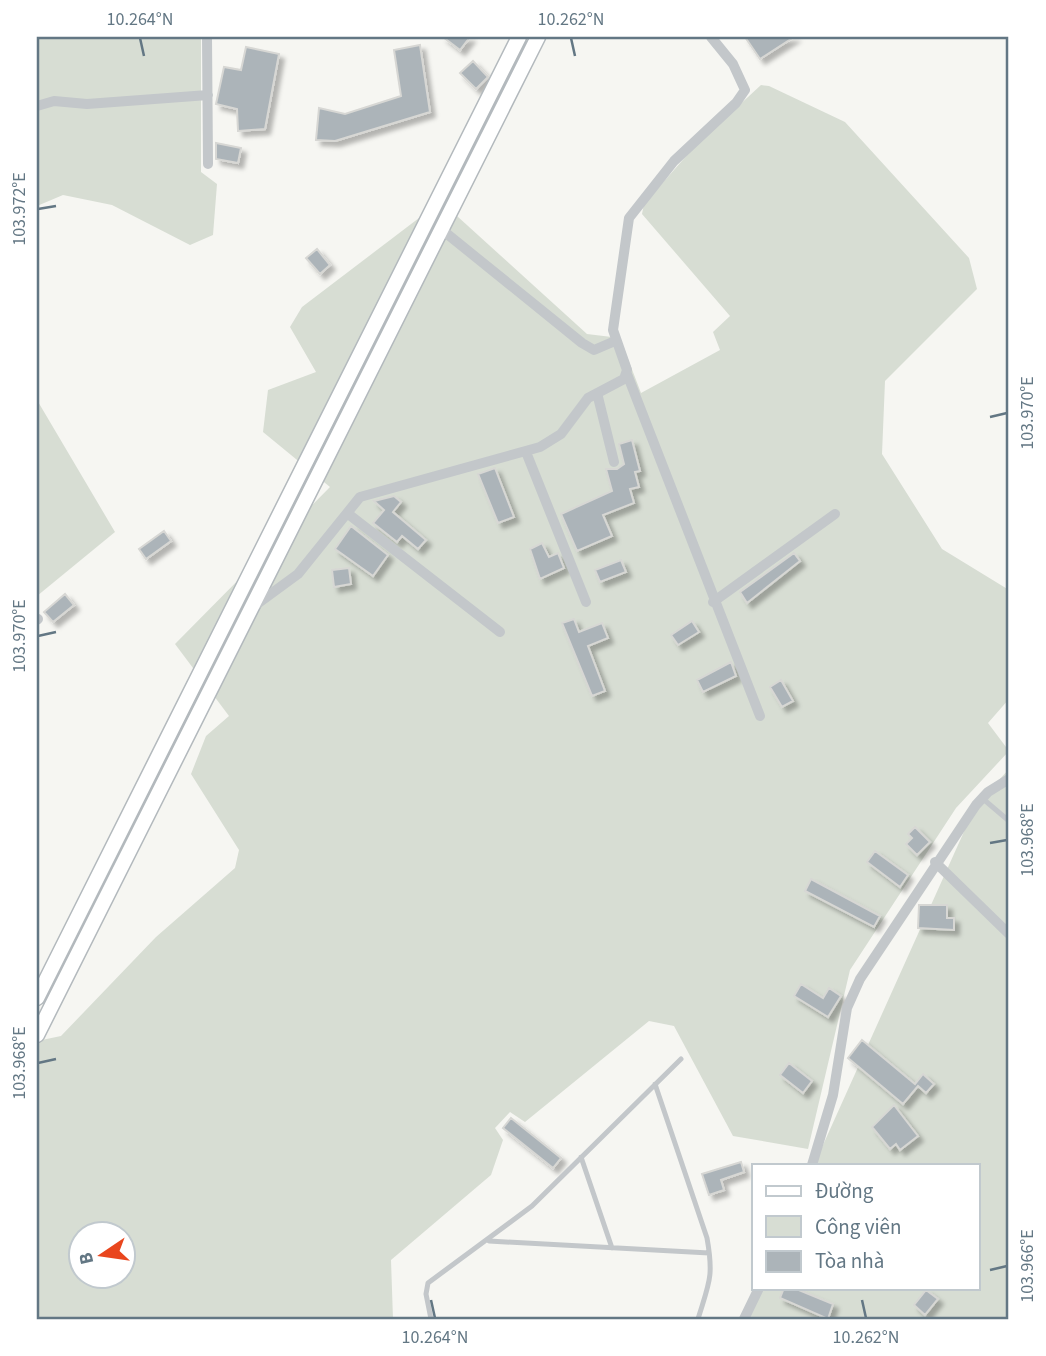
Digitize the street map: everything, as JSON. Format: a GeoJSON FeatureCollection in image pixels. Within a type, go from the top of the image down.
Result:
{"type":"FeatureCollection","features":[{"type":"Feature","properties":{"kind":"main road"},"geometry":{"type":"LineString","coordinates":[[37,998],[519,37]]}},
{"type":"Feature","properties":{"kind":"main road"},"geometry":{"type":"LineString","coordinates":[[37,1035],[538,37]]}},
{"type":"Feature","properties":{"kind":"street"},"geometry":{"type":"LineString","coordinates":[[207,37],[208,164]]}},
{"type":"Feature","properties":{"kind":"street"},"geometry":{"type":"LineString","coordinates":[[711,37],[733,64],[745,90],[736,103],[674,161],[629,218],[614,317],[615,341],[713,602],[760,716]]}},
{"type":"Feature","properties":{"kind":"street"},"geometry":{"type":"LineString","coordinates":[[37,106],[54,101],[87,104],[208,95]]}},
{"type":"Feature","properties":{"kind":"street"},"geometry":{"type":"LineString","coordinates":[[441,229],[582,343],[594,350],[615,341]]}},
{"type":"Feature","properties":{"kind":"street"},"geometry":{"type":"LineString","coordinates":[[251,609],[298,574],[360,497],[370,492],[526,452],[561,434],[579,407],[597,393],[619,383],[627,374]]}},
{"type":"Feature","properties":{"kind":"street"},"geometry":{"type":"LineString","coordinates":[[597,393],[614,462]]}},
{"type":"Feature","properties":{"kind":"street"},"geometry":{"type":"LineString","coordinates":[[526,452],[586,602]]}},
{"type":"Feature","properties":{"kind":"street"},"geometry":{"type":"LineString","coordinates":[[347,513],[500,632]]}},
{"type":"Feature","properties":{"kind":"street"},"geometry":{"type":"LineString","coordinates":[[713,602],[835,514]]}},
{"type":"Feature","properties":{"kind":"street"},"geometry":{"type":"LineString","coordinates":[[812,1164],[834,1095],[847,1007],[859,979],[935,862],[982,798],[1009,779]]}},
{"type":"Feature","properties":{"kind":"street"},"geometry":{"type":"LineString","coordinates":[[935,862],[1009,934]]}},
{"type":"Feature","properties":{"kind":"street"},"geometry":{"type":"LineString","coordinates":[[744,1319],[758,1290]]}},
{"type":"Feature","properties":{"kind":"lane"},"geometry":{"type":"LineString","coordinates":[[982,798],[1009,821]]}},
{"type":"Feature","properties":{"kind":"lane"},"geometry":{"type":"LineString","coordinates":[[431,1319],[426,1294],[428,1283],[489,1241],[532,1206],[681,1059]]}},
{"type":"Feature","properties":{"kind":"lane"},"geometry":{"type":"LineString","coordinates":[[655,1084],[709,1254],[712,1275],[698,1319]]}},
{"type":"Feature","properties":{"kind":"lane"},"geometry":{"type":"LineString","coordinates":[[581,1157],[612,1248]]}},
{"type":"Feature","properties":{"kind":"lane"},"geometry":{"type":"LineString","coordinates":[[489,1241],[709,1254]]}},
{"type":"Feature","properties":{"kind":"green space"},"geometry":{"type":"Polygon","coordinates":[[[37,37],[201,37],[201,172],[217,184],[213,235],[190,245],[112,205],[63,195],[37,206],[37,37]]]}},
{"type":"Feature","properties":{"kind":"green space"},"geometry":{"type":"Polygon","coordinates":[[[761,85],[769,86],[845,122],[969,258],[977,289],[885,381],[882,454],[942,549],[1009,590],[1009,699],[988,723],[1009,751],[956,808],[850,970],[808,1149],[733,1136],[674,1026],[649,1021],[525,1122],[510,1112],[495,1128],[503,1140],[491,1175],[391,1260],[393,1319],[37,1319],[37,1041],[61,1036],[156,937],[235,868],[239,850],[191,774],[206,736],[229,716],[175,644],[330,487],[263,432],[268,390],[316,372],[290,327],[302,307],[419,218],[457,216],[587,334],[620,338],[641,393],[720,350],[713,332],[730,316],[642,214],[644,204],[696,145],[761,85]]]}},
{"type":"Feature","properties":{"kind":"green space"},"geometry":{"type":"Polygon","coordinates":[[[37,400],[115,532],[37,596],[37,400]]]}},
{"type":"Feature","properties":{"kind":"green space"},"geometry":{"type":"Polygon","coordinates":[[[1009,769],[1009,1319],[744,1319],[757,1290],[979,1290],[979,1164],[814,1164],[976,805],[1009,769]]]}},
{"type":"Feature","properties":{"kind":"building"},"geometry":{"type":"Polygon","coordinates":[[[443,37],[470,37],[460,50],[443,37]]]}},
{"type":"Feature","properties":{"kind":"building"},"geometry":{"type":"Polygon","coordinates":[[[745,37],[794,37],[760,59],[745,37]]]}},
{"type":"Feature","properties":{"kind":"building"},"geometry":{"type":"Polygon","coordinates":[[[420,45],[430,112],[335,141],[316,140],[319,108],[345,114],[401,96],[394,50],[420,45]]]}},
{"type":"Feature","properties":{"kind":"building"},"geometry":{"type":"Polygon","coordinates":[[[246,47],[279,54],[265,129],[238,131],[237,109],[216,104],[224,67],[241,70],[246,47]]]}},
{"type":"Feature","properties":{"kind":"building"},"geometry":{"type":"Polygon","coordinates":[[[473,61],[488,77],[476,89],[460,73],[473,61]]]}},
{"type":"Feature","properties":{"kind":"building"},"geometry":{"type":"Polygon","coordinates":[[[216,143],[241,148],[238,163],[216,159],[216,143]]]}},
{"type":"Feature","properties":{"kind":"building"},"geometry":{"type":"Polygon","coordinates":[[[317,249],[330,265],[320,274],[306,258],[317,249]]]}},
{"type":"Feature","properties":{"kind":"building"},"geometry":{"type":"Polygon","coordinates":[[[632,440],[640,471],[635,472],[639,487],[630,489],[634,503],[603,515],[612,536],[577,551],[561,514],[612,491],[606,469],[617,469],[624,464],[619,444],[632,440]]]}},
{"type":"Feature","properties":{"kind":"building"},"geometry":{"type":"Polygon","coordinates":[[[495,468],[514,517],[498,523],[478,474],[495,468]]]}},
{"type":"Feature","properties":{"kind":"building"},"geometry":{"type":"Polygon","coordinates":[[[394,496],[401,502],[393,512],[426,540],[418,549],[402,536],[397,542],[373,523],[384,510],[374,501],[394,496]]]}},
{"type":"Feature","properties":{"kind":"building"},"geometry":{"type":"Polygon","coordinates":[[[351,526],[388,555],[373,576],[335,549],[351,526]]]}},
{"type":"Feature","properties":{"kind":"building"},"geometry":{"type":"Polygon","coordinates":[[[164,531],[171,541],[146,559],[139,549],[164,531]]]}},
{"type":"Feature","properties":{"kind":"building"},"geometry":{"type":"Polygon","coordinates":[[[542,543],[549,557],[558,553],[564,568],[540,579],[530,549],[542,543]]]}},
{"type":"Feature","properties":{"kind":"building"},"geometry":{"type":"Polygon","coordinates":[[[794,553],[800,561],[747,603],[740,592],[794,553]]]}},
{"type":"Feature","properties":{"kind":"building"},"geometry":{"type":"Polygon","coordinates":[[[621,560],[626,572],[600,582],[595,570],[621,560]]]}},
{"type":"Feature","properties":{"kind":"building"},"geometry":{"type":"Polygon","coordinates":[[[349,568],[351,584],[334,587],[332,570],[349,568]]]}},
{"type":"Feature","properties":{"kind":"building"},"geometry":{"type":"Polygon","coordinates":[[[65,594],[74,605],[53,622],[44,612],[65,594]]]}},
{"type":"Feature","properties":{"kind":"building"},"geometry":{"type":"Polygon","coordinates":[[[574,619],[579,632],[602,623],[608,638],[588,646],[605,691],[592,696],[562,623],[574,619]]]}},
{"type":"Feature","properties":{"kind":"building"},"geometry":{"type":"Polygon","coordinates":[[[692,621],[699,632],[678,645],[671,635],[692,621]]]}},
{"type":"Feature","properties":{"kind":"building"},"geometry":{"type":"Polygon","coordinates":[[[731,662],[736,676],[703,692],[697,680],[731,662]]]}},
{"type":"Feature","properties":{"kind":"building"},"geometry":{"type":"Polygon","coordinates":[[[781,680],[793,701],[782,707],[770,687],[781,680]]]}},
{"type":"Feature","properties":{"kind":"building"},"geometry":{"type":"Polygon","coordinates":[[[915,827],[930,842],[917,855],[906,844],[912,838],[908,834],[915,827]]]}},
{"type":"Feature","properties":{"kind":"building"},"geometry":{"type":"Polygon","coordinates":[[[875,851],[908,875],[900,887],[867,862],[875,851]]]}},
{"type":"Feature","properties":{"kind":"building"},"geometry":{"type":"Polygon","coordinates":[[[811,879],[880,916],[874,927],[805,891],[811,879]]]}},
{"type":"Feature","properties":{"kind":"building"},"geometry":{"type":"Polygon","coordinates":[[[919,905],[947,905],[947,918],[954,918],[954,930],[918,928],[919,905]]]}},
{"type":"Feature","properties":{"kind":"building"},"geometry":{"type":"Polygon","coordinates":[[[801,984],[823,998],[829,988],[841,996],[828,1017],[794,996],[801,984]]]}},
{"type":"Feature","properties":{"kind":"building"},"geometry":{"type":"Polygon","coordinates":[[[862,1040],[915,1084],[923,1074],[934,1084],[926,1093],[918,1086],[903,1104],[848,1058],[862,1040]]]}},
{"type":"Feature","properties":{"kind":"building"},"geometry":{"type":"Polygon","coordinates":[[[789,1063],[812,1081],[803,1093],[780,1075],[789,1063]]]}},
{"type":"Feature","properties":{"kind":"building"},"geometry":{"type":"Polygon","coordinates":[[[894,1105],[918,1136],[900,1150],[896,1144],[890,1149],[872,1127],[894,1105]]]}},
{"type":"Feature","properties":{"kind":"building"},"geometry":{"type":"Polygon","coordinates":[[[511,1118],[561,1158],[553,1168],[503,1128],[511,1118]]]}},
{"type":"Feature","properties":{"kind":"building"},"geometry":{"type":"Polygon","coordinates":[[[741,1162],[744,1172],[721,1180],[724,1190],[709,1195],[702,1174],[741,1162]]]}},
{"type":"Feature","properties":{"kind":"building"},"geometry":{"type":"Polygon","coordinates":[[[783,1290],[799,1290],[833,1304],[828,1319],[780,1298],[783,1290]]]}},
{"type":"Feature","properties":{"kind":"building"},"geometry":{"type":"Polygon","coordinates":[[[926,1290],[938,1299],[925,1315],[914,1305],[926,1290]]]}}]}
